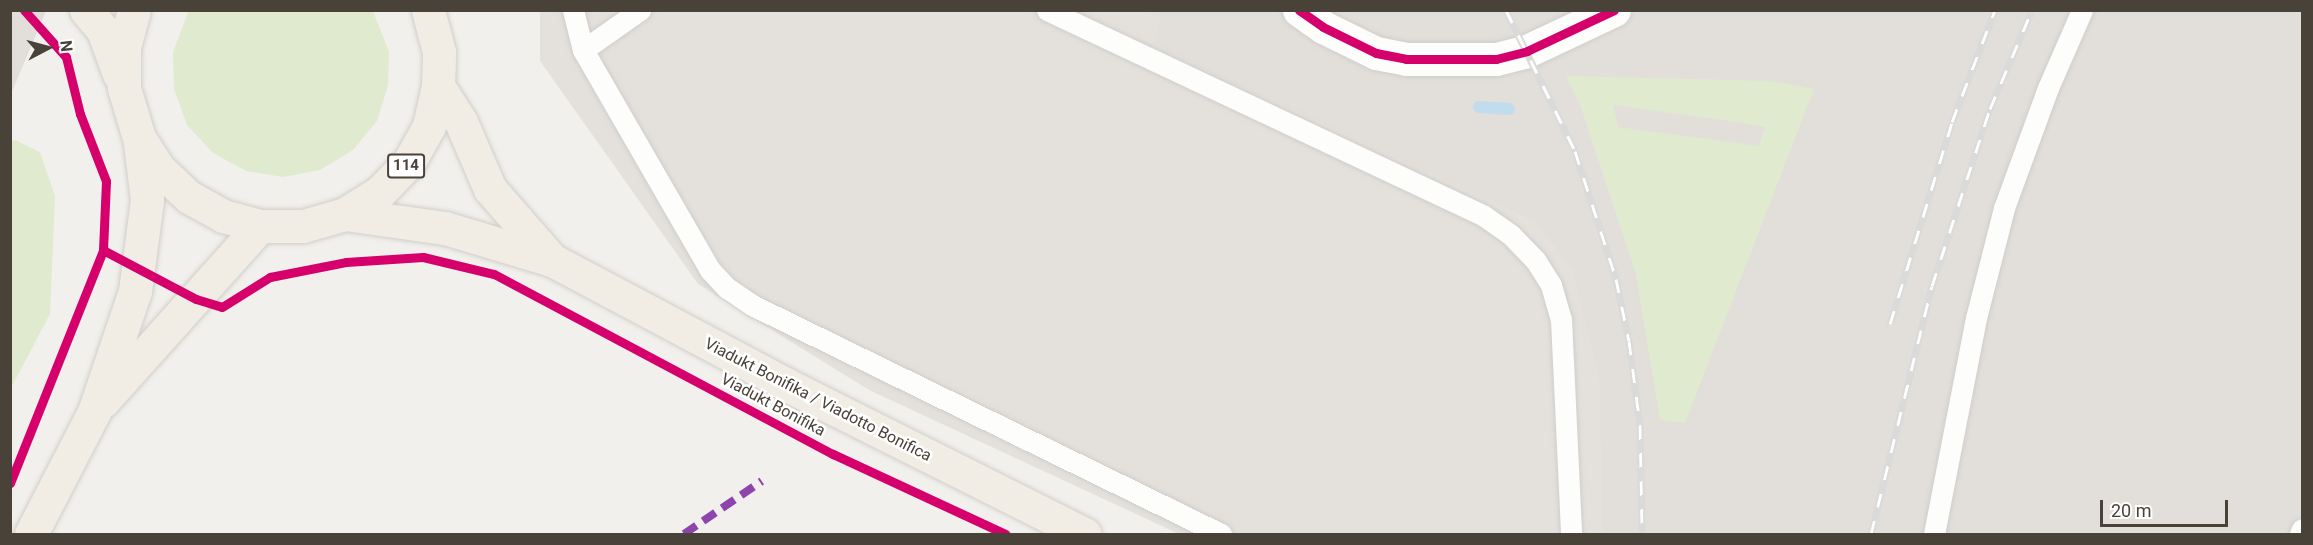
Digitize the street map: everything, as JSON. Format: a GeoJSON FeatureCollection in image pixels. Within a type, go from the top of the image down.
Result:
{"type":"FeatureCollection","features":[{"type":"Feature","properties":{"kind":"main road","name":"114"},"geometry":{"type":"LineString","coordinates":[[31,534],[94,412],[135,291],[147,200],[139,138],[124,88],[103,30],[86,10]]}},
{"type":"Feature","properties":{"kind":"main road","name":"114"},"geometry":{"type":"LineString","coordinates":[[124,88],[124,48],[134,10]]}},
{"type":"Feature","properties":{"kind":"main road","name":"114"},"geometry":{"type":"LineString","coordinates":[[139,138],[160,170],[189,197],[223,216],[260,226],[303,226],[345,214],[380,192],[409,162],[429,126],[438,86],[439,52],[428,10]]}},
{"type":"Feature","properties":{"kind":"main road","name":"114"},"geometry":{"type":"LineString","coordinates":[[438,86],[461,122],[490,189],[552,260]]}},
{"type":"Feature","properties":{"kind":"main road","name":"114"},"geometry":{"type":"LineString","coordinates":[[345,214],[445,228],[552,260]]}},
{"type":"Feature","properties":{"kind":"main road","name":"114"},"geometry":{"type":"LineString","coordinates":[[94,412],[260,226]]}},
{"type":"Feature","properties":{"kind":"main road","name":"Viadukt Bonifika / Viadotto Bonifica"},"geometry":{"type":"LineString","coordinates":[[552,260],[795,389],[1085,534]]}},
{"type":"Feature","properties":{"kind":"street"},"geometry":{"type":"LineString","coordinates":[[1299,10],[1323,27],[1376,53],[1406,58],[1464,59],[1496,58],[1527,51],[1614,10]]}},
{"type":"Feature","properties":{"kind":"lane"},"geometry":{"type":"LineString","coordinates":[[573,10],[583,50],[710,270],[728,288],[752,305],[1221,534]]}},
{"type":"Feature","properties":{"kind":"lane"},"geometry":{"type":"LineString","coordinates":[[583,50],[640,10]]}},
{"type":"Feature","properties":{"kind":"lane"},"geometry":{"type":"LineString","coordinates":[[1047,10],[1484,216],[1511,235],[1536,261],[1551,285],[1561,319],[1571,534]]}},
{"type":"Feature","properties":{"kind":"lane"},"geometry":{"type":"LineString","coordinates":[[1934,534],[1976,318],[2004,208],[2048,88],[2082,10]]}},
{"type":"Feature","properties":{"kind":"lane"},"geometry":{"type":"LineString","coordinates":[[2300,534],[2302,529]]}},
{"type":"Feature","properties":{"kind":"shaded area"},"geometry":{"type":"Polygon","coordinates":[[[1145,10],[1160,17],[1153,46],[1535,221],[1573,270],[1599,376],[1603,534],[1179,534],[869,390],[698,284],[540,61],[540,11],[1145,10]]]}},
{"type":"Feature","properties":{"kind":"shaded area"},"geometry":{"type":"Polygon","coordinates":[[[10,11],[46,11],[11,94],[10,11]]]}},
{"type":"Feature","properties":{"kind":"shaded area"},"geometry":{"type":"Polygon","coordinates":[[[616,11],[2302,11],[2302,534],[1513,534],[616,11]]]}},
{"type":"Feature","properties":{"kind":"green space"},"geometry":{"type":"Polygon","coordinates":[[[189,10],[373,11],[389,52],[388,85],[377,121],[353,150],[320,170],[283,177],[246,171],[213,153],[187,125],[174,89],[173,52],[189,10]]]}},
{"type":"Feature","properties":{"kind":"green space"},"geometry":{"type":"Polygon","coordinates":[[[1566,76],[1771,81],[1814,89],[1685,423],[1660,420],[1636,275],[1581,107],[1566,76]],[[1613,105],[1618,127],[1759,146],[1765,127],[1613,105]]]}},
{"type":"Feature","properties":{"kind":"green space"},"geometry":{"type":"Polygon","coordinates":[[[15,140],[40,152],[55,196],[50,314],[11,388],[10,142],[15,140]]]}},
{"type":"Feature","properties":{"kind":"waterway"},"geometry":{"type":"LineString","coordinates":[[1479,107],[1509,109]]}},
{"type":"Feature","properties":{"kind":"railway"},"geometry":{"type":"LineString","coordinates":[[1506,10],[1575,151],[1616,279],[1629,341],[1640,425],[1642,534]]}},
{"type":"Feature","properties":{"kind":"railway"},"geometry":{"type":"LineString","coordinates":[[1890,324],[1952,122],[1995,10]]}},
{"type":"Feature","properties":{"kind":"railway"},"geometry":{"type":"LineString","coordinates":[[1871,534],[1932,286],[1990,109],[2032,10]]}},
{"type":"Feature","properties":{"kind":"marked path"},"geometry":{"type":"LineString","coordinates":[[684,534],[762,481]]}},
{"type":"Feature","properties":{"kind":"cycle path"},"geometry":{"type":"LineString","coordinates":[[10,483],[103,250],[106,181],[80,114],[66,57],[24,10]]}},
{"type":"Feature","properties":{"kind":"cycle path"},"geometry":{"type":"LineString","coordinates":[[1299,10],[1323,27],[1376,53],[1406,59],[1496,59],[1527,51],[1614,10]]}},
{"type":"Feature","properties":{"kind":"cycle path","name":"Viadukt Bonifika"},"geometry":{"type":"LineString","coordinates":[[103,250],[196,299],[222,307],[270,277],[346,262],[423,257],[494,274],[833,454],[1005,534]]}}]}
